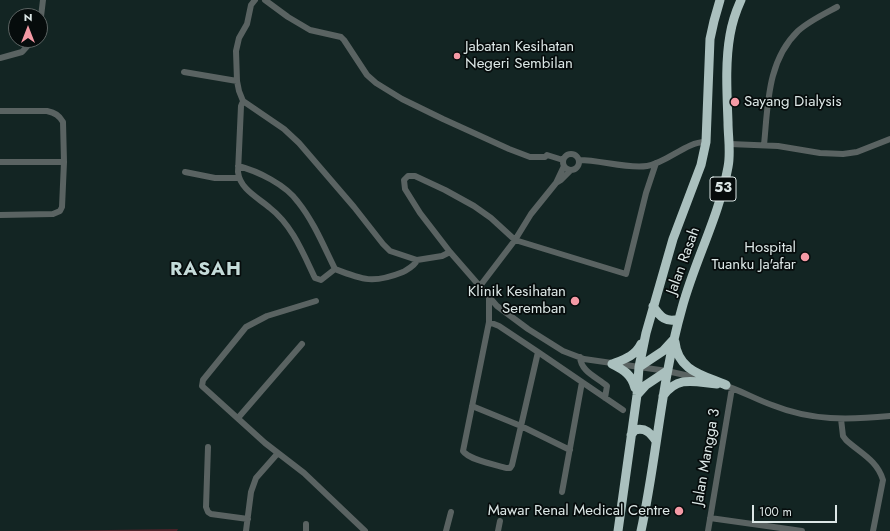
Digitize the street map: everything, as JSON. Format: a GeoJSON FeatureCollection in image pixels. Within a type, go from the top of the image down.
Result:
{"type":"FeatureCollection","features":[{"type":"Feature","properties":{"kind":"highway","name":"Jalan Rasah"},"geometry":{"type":"LineString","coordinates":[[618,531],[637,395],[638,366],[653,306],[673,239],[701,165],[706,142],[710,39],[720,0]]}},
{"type":"Feature","properties":{"kind":"highway","name":"Jalan Rasah"},"geometry":{"type":"LineString","coordinates":[[641,531],[654,465],[662,398],[681,308],[719,207],[728,166],[730,144],[727,89],[729,44],[735,14],[741,0]]}},
{"type":"Feature","properties":{"kind":"highway"},"geometry":{"type":"LineString","coordinates":[[653,306],[660,317],[664,319],[679,319]]}},
{"type":"Feature","properties":{"kind":"highway"},"geometry":{"type":"LineString","coordinates":[[612,364],[626,359],[638,351],[646,333]]}},
{"type":"Feature","properties":{"kind":"highway"},"geometry":{"type":"LineString","coordinates":[[638,366],[663,351],[675,338]]}},
{"type":"Feature","properties":{"kind":"highway"},"geometry":{"type":"LineString","coordinates":[[675,338],[676,351],[684,364],[692,370],[729,387]]}},
{"type":"Feature","properties":{"kind":"highway"},"geometry":{"type":"LineString","coordinates":[[612,364],[629,374],[633,381],[637,395]]}},
{"type":"Feature","properties":{"kind":"highway"},"geometry":{"type":"LineString","coordinates":[[637,395],[646,385],[667,371]]}},
{"type":"Feature","properties":{"kind":"highway"},"geometry":{"type":"LineString","coordinates":[[662,398],[674,384],[686,380],[729,387]]}},
{"type":"Feature","properties":{"kind":"highway"},"geometry":{"type":"LineString","coordinates":[[631,435],[635,430],[642,429],[649,432],[656,441]]}},
{"type":"Feature","properties":{"kind":"street"},"geometry":{"type":"LineString","coordinates":[[255,0],[251,6],[247,24],[237,44],[236,51],[237,81],[243,101],[284,129],[299,143],[354,207],[386,248],[397,254],[417,260],[442,256],[450,252]]}},
{"type":"Feature","properties":{"kind":"street"},"geometry":{"type":"LineString","coordinates":[[265,0],[288,17],[310,30],[341,37],[371,79],[402,99],[509,149],[530,157],[545,157],[547,155],[563,163],[570,171]]}},
{"type":"Feature","properties":{"kind":"street"},"geometry":{"type":"LineString","coordinates":[[764,145],[772,74],[778,60],[788,42],[799,30],[814,19],[837,7]]}},
{"type":"Feature","properties":{"kind":"street"},"geometry":{"type":"LineString","coordinates":[[0,58],[22,52],[26,48]]}},
{"type":"Feature","properties":{"kind":"street"},"geometry":{"type":"LineString","coordinates":[[184,72],[237,81]]}},
{"type":"Feature","properties":{"kind":"street"},"geometry":{"type":"LineString","coordinates":[[243,101],[241,106],[238,178],[248,191],[272,209],[287,226],[297,242],[315,278],[321,280],[335,269]]}},
{"type":"Feature","properties":{"kind":"street"},"geometry":{"type":"LineString","coordinates":[[0,111],[47,111],[60,116],[63,122],[64,162],[62,207],[60,211],[53,214],[0,215]]}},
{"type":"Feature","properties":{"kind":"street"},"geometry":{"type":"LineString","coordinates":[[730,144],[778,146],[831,155],[854,153],[890,139]]}},
{"type":"Feature","properties":{"kind":"street"},"geometry":{"type":"LineString","coordinates":[[480,286],[515,240],[531,214],[556,183],[566,156],[571,154],[576,156],[579,160],[645,166],[656,163],[693,144],[706,142]]}},
{"type":"Feature","properties":{"kind":"street"},"geometry":{"type":"LineString","coordinates":[[556,183],[570,171],[577,168],[579,160]]}},
{"type":"Feature","properties":{"kind":"street"},"geometry":{"type":"LineString","coordinates":[[0,162],[64,162]]}},
{"type":"Feature","properties":{"kind":"street"},"geometry":{"type":"LineString","coordinates":[[656,163],[646,193],[626,274],[515,240],[491,218],[474,206],[445,190],[415,176],[408,176],[404,180],[405,189],[420,213],[450,252],[497,306],[528,329],[563,351],[593,361],[638,366],[685,374],[729,387],[787,410],[820,418],[841,419],[890,416]]}},
{"type":"Feature","properties":{"kind":"street"},"geometry":{"type":"LineString","coordinates":[[238,166],[269,178],[298,201],[335,269],[360,279],[374,280],[406,270],[415,265],[417,260]]}},
{"type":"Feature","properties":{"kind":"street"},"geometry":{"type":"LineString","coordinates":[[186,172],[215,178],[238,178]]}},
{"type":"Feature","properties":{"kind":"street"},"geometry":{"type":"LineString","coordinates":[[489,297],[489,322],[462,447],[462,451],[466,455],[510,468],[512,465],[538,352]]}},
{"type":"Feature","properties":{"kind":"street"},"geometry":{"type":"LineString","coordinates":[[316,301],[277,312],[246,327],[203,380],[202,384],[203,388],[278,453],[304,473],[365,531]]}},
{"type":"Feature","properties":{"kind":"street"},"geometry":{"type":"LineString","coordinates":[[489,322],[499,326],[623,410]]}},
{"type":"Feature","properties":{"kind":"street"},"geometry":{"type":"LineString","coordinates":[[238,418],[302,344]]}},
{"type":"Feature","properties":{"kind":"street"},"geometry":{"type":"LineString","coordinates":[[580,357],[581,363],[586,371],[606,386],[607,390],[605,398]]}},
{"type":"Feature","properties":{"kind":"street"},"geometry":{"type":"LineString","coordinates":[[562,492],[582,382]]}},
{"type":"Feature","properties":{"kind":"street","name":"Jalan Mangga 3"},"geometry":{"type":"LineString","coordinates":[[708,531],[729,387]]}},
{"type":"Feature","properties":{"kind":"street"},"geometry":{"type":"LineString","coordinates":[[472,406],[521,426],[570,450]]}},
{"type":"Feature","properties":{"kind":"street"},"geometry":{"type":"LineString","coordinates":[[841,419],[843,436],[849,443],[870,459],[881,472],[883,480],[873,531]]}},
{"type":"Feature","properties":{"kind":"street"},"geometry":{"type":"LineString","coordinates":[[208,447],[206,507],[208,512],[211,514],[248,519]]}},
{"type":"Feature","properties":{"kind":"street"},"geometry":{"type":"LineString","coordinates":[[246,531],[251,492],[256,478],[278,453]]}},
{"type":"Feature","properties":{"kind":"street"},"geometry":{"type":"LineString","coordinates":[[883,480],[890,480]]}},
{"type":"Feature","properties":{"kind":"street"},"geometry":{"type":"LineString","coordinates":[[446,531],[451,512]]}},
{"type":"Feature","properties":{"kind":"street"},"geometry":{"type":"LineString","coordinates":[[710,518],[802,531]]}},
{"type":"Feature","properties":{"kind":"street"},"geometry":{"type":"LineString","coordinates":[[498,531],[500,521]]}},
{"type":"Feature","properties":{"kind":"street"},"geometry":{"type":"LineString","coordinates":[[306,524],[306,531]]}},
{"type":"Feature","properties":{"kind":"shaded area"},"geometry":{"type":"Polygon","coordinates":[[[178,529],[177,531],[37,531],[178,529]]]}},
{"type":"Feature","properties":{"kind":"place","name":"Jabatan Kesihatan Negeri Sembilan"},"geometry":{"type":"Point","coordinates":[457,56]}},
{"type":"Feature","properties":{"kind":"place","name":"Sayang Dialysis"},"geometry":{"type":"Point","coordinates":[735,102]}},
{"type":"Feature","properties":{"kind":"place","name":"Hospital Tuanku Ja'afar"},"geometry":{"type":"Point","coordinates":[805,257]}},
{"type":"Feature","properties":{"kind":"place","name":"Klinik Kesihatan Seremban"},"geometry":{"type":"Point","coordinates":[575,301]}},
{"type":"Feature","properties":{"kind":"place","name":"Mawar Renal Medical Centre"},"geometry":{"type":"Point","coordinates":[679,511]}},
{"type":"Feature","properties":{"kind":"district","name":"RASAH"},"geometry":{"type":"Point","coordinates":[206,270]}}]}
